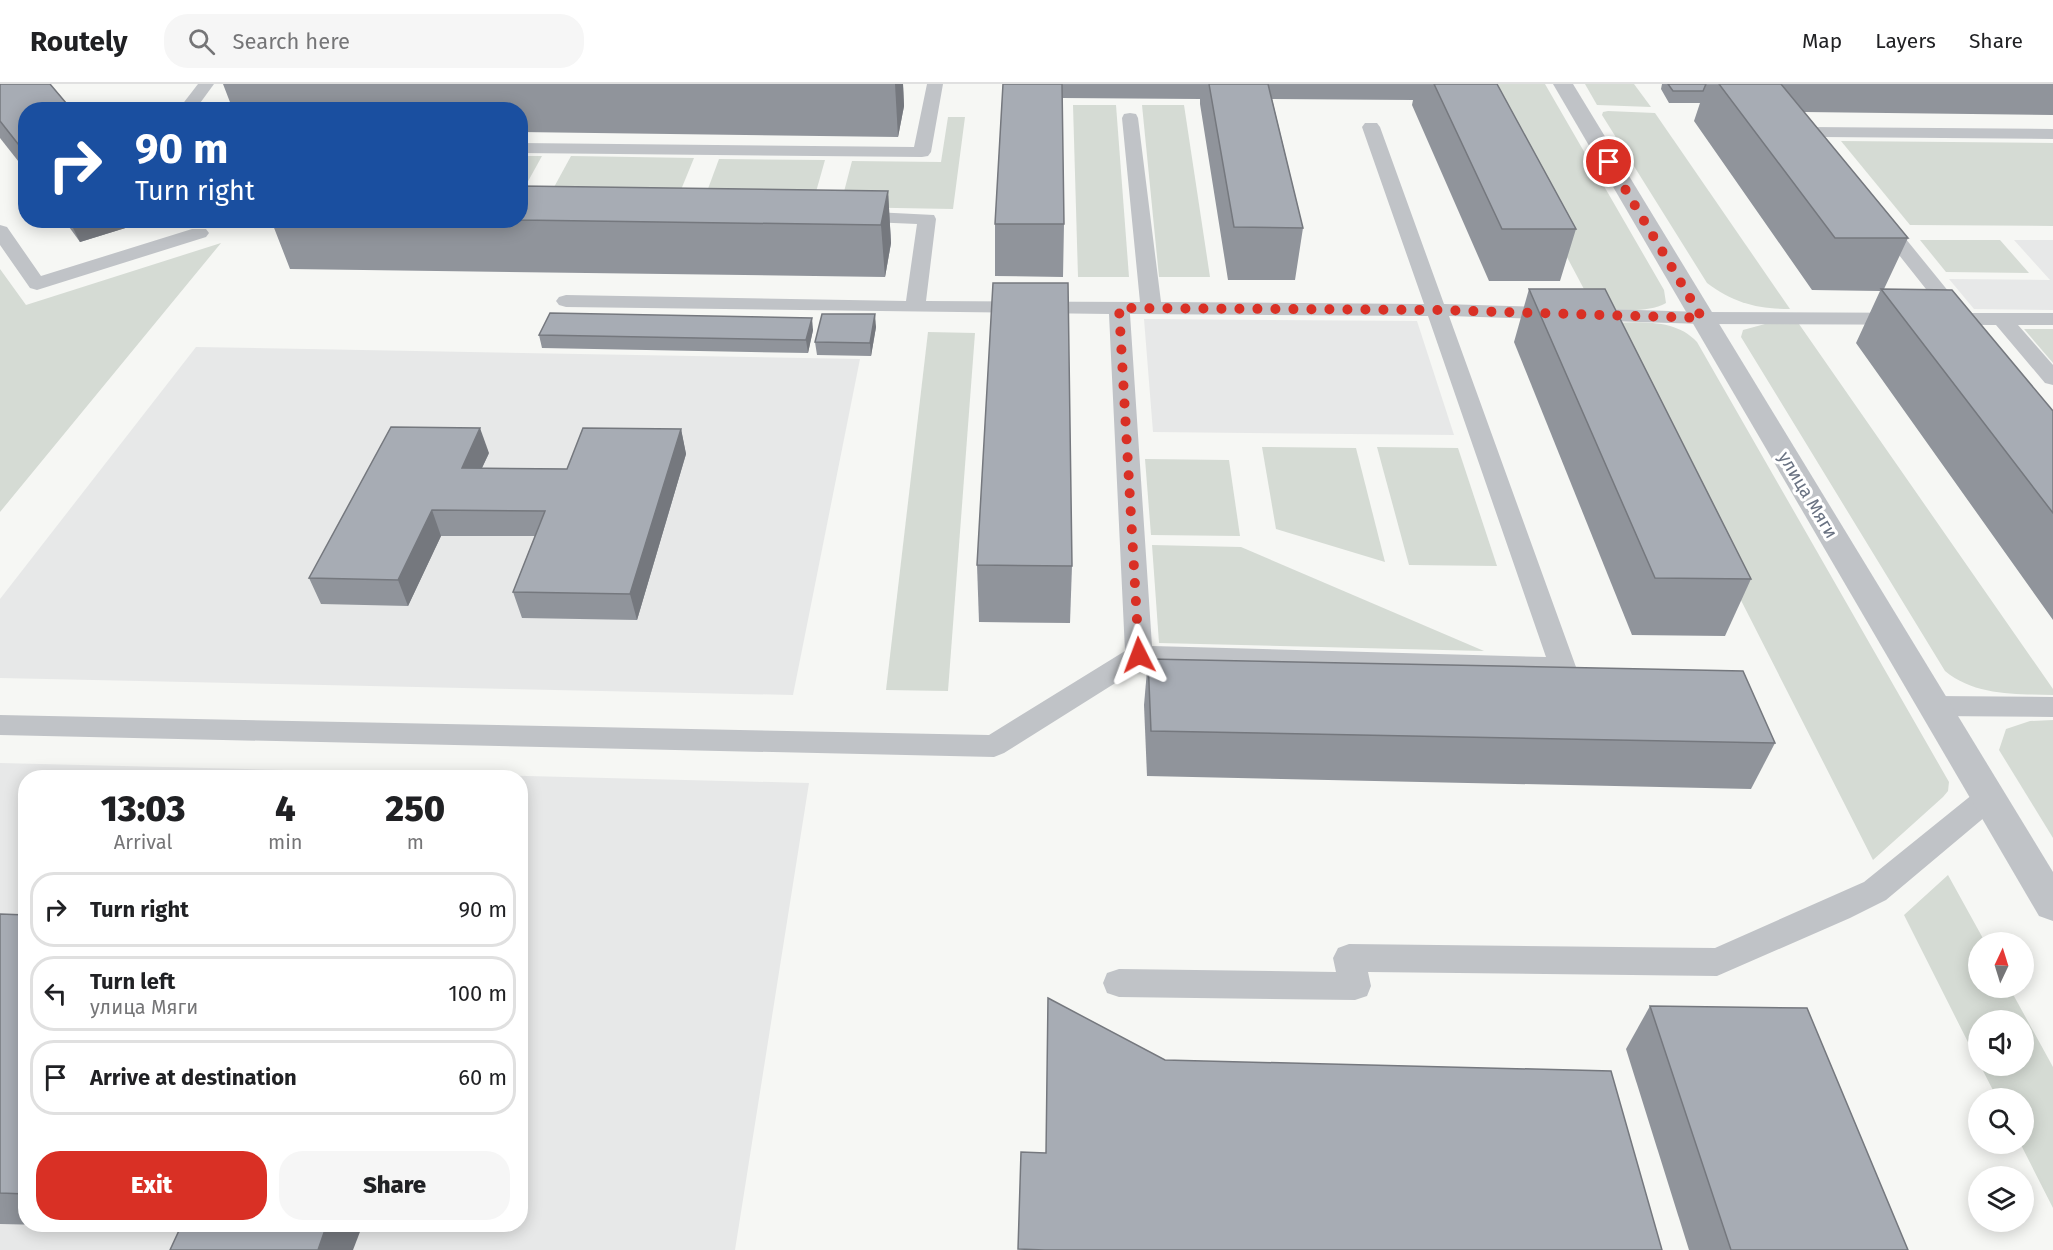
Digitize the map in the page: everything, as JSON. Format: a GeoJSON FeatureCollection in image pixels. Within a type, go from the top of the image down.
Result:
{"type":"FeatureCollection","features":[{"type":"Feature","properties":{"kind":"street","name":"улица Мяги"},"geometry":{"type":"LineString","coordinates":[[1563,84],[2053,906]]}},
{"type":"Feature","properties":{"kind":"lane"},"geometry":{"type":"LineString","coordinates":[[192,102],[206,84]]}},
{"type":"Feature","properties":{"kind":"lane"},"geometry":{"type":"LineString","coordinates":[[528,148],[922,152],[935,84]]}},
{"type":"Feature","properties":{"kind":"lane"},"geometry":{"type":"LineString","coordinates":[[1130,118],[1151,308]]}},
{"type":"Feature","properties":{"kind":"lane"},"geometry":{"type":"LineString","coordinates":[[0,725],[994,746],[1139,655],[1563,667],[1371,127]]}},
{"type":"Feature","properties":{"kind":"lane"},"geometry":{"type":"LineString","coordinates":[[1839,169],[1809,132],[2053,134]]}},
{"type":"Feature","properties":{"kind":"lane"},"geometry":{"type":"LineString","coordinates":[[1869,206],[1960,318]]}},
{"type":"Feature","properties":{"kind":"lane"},"geometry":{"type":"LineString","coordinates":[[834,217],[927,219],[915,307]]}},
{"type":"Feature","properties":{"kind":"lane"},"geometry":{"type":"LineString","coordinates":[[0,231],[37,284],[200,233]]}},
{"type":"Feature","properties":{"kind":"lane"},"geometry":{"type":"LineString","coordinates":[[567,301],[915,307],[1437,310],[1702,318],[2053,319]]}},
{"type":"Feature","properties":{"kind":"lane"},"geometry":{"type":"LineString","coordinates":[[1119,308],[1139,655]]}},
{"type":"Feature","properties":{"kind":"lane"},"geometry":{"type":"LineString","coordinates":[[2002,319],[2053,378]]}},
{"type":"Feature","properties":{"kind":"lane"},"geometry":{"type":"LineString","coordinates":[[1934,706],[2053,707]]}},
{"type":"Feature","properties":{"kind":"lane"},"geometry":{"type":"LineString","coordinates":[[1119,983],[1355,986],[1350,958],[1717,962],[1875,891],[1988,798]]}},
{"type":"Feature","properties":{"kind":"shaded area"},"geometry":{"type":"Polygon","coordinates":[[[1475,84],[1545,84],[1664,290],[1666,303],[1640,310],[1594,308],[1475,84]]]}},
{"type":"Feature","properties":{"kind":"shaded area"},"geometry":{"type":"Polygon","coordinates":[[[1585,84],[1634,84],[1651,107],[1597,105],[1585,84]]]}},
{"type":"Feature","properties":{"kind":"shaded area"},"geometry":{"type":"Polygon","coordinates":[[[1073,105],[1116,105],[1129,277],[1078,277],[1073,105]]]}},
{"type":"Feature","properties":{"kind":"shaded area"},"geometry":{"type":"Polygon","coordinates":[[[1142,105],[1184,105],[1210,277],[1159,277],[1142,105]]]}},
{"type":"Feature","properties":{"kind":"shaded area"},"geometry":{"type":"Polygon","coordinates":[[[1603,112],[1655,113],[1790,309],[1746,304],[1727,296],[1707,283],[1602,115],[1603,112]]]}},
{"type":"Feature","properties":{"kind":"shaded area"},"geometry":{"type":"Polygon","coordinates":[[[948,117],[965,117],[953,209],[840,207],[852,161],[941,162],[948,117]]]}},
{"type":"Feature","properties":{"kind":"shaded area"},"geometry":{"type":"Polygon","coordinates":[[[1841,141],[2053,143],[2053,226],[1910,225],[1841,141]]]}},
{"type":"Feature","properties":{"kind":"shaded area"},"geometry":{"type":"Polygon","coordinates":[[[528,156],[542,156],[528,181],[528,156]]]}},
{"type":"Feature","properties":{"kind":"shaded area"},"geometry":{"type":"Polygon","coordinates":[[[571,156],[694,158],[676,202],[547,200],[571,156]]]}},
{"type":"Feature","properties":{"kind":"shaded area"},"geometry":{"type":"Polygon","coordinates":[[[719,159],[825,160],[812,206],[702,205],[719,159]]]}},
{"type":"Feature","properties":{"kind":"shaded area"},"geometry":{"type":"Polygon","coordinates":[[[1920,240],[2000,240],[2029,273],[1946,272],[1920,240]]]}},
{"type":"Feature","properties":{"kind":"shaded area"},"geometry":{"type":"Polygon","coordinates":[[[2014,240],[2053,240],[2053,310],[1974,309],[1949,279],[2050,280],[2014,240]]]}},
{"type":"Feature","properties":{"kind":"shaded area"},"geometry":{"type":"Polygon","coordinates":[[[221,243],[0,512],[0,269],[26,305],[221,243]]]}},
{"type":"Feature","properties":{"kind":"shaded area"},"geometry":{"type":"Polygon","coordinates":[[[1144,319],[1417,321],[1454,435],[1153,432],[1144,319]]]}},
{"type":"Feature","properties":{"kind":"shaded area"},"geometry":{"type":"Polygon","coordinates":[[[1638,322],[1664,325],[1688,334],[1697,342],[1949,782],[1948,791],[1943,797],[1873,860],[1600,323],[1638,322]]]}},
{"type":"Feature","properties":{"kind":"shaded area"},"geometry":{"type":"Polygon","coordinates":[[[1765,324],[1799,324],[2053,689],[2053,695],[1996,692],[1969,685],[1945,671],[1741,337],[1743,330],[1765,324]]]}},
{"type":"Feature","properties":{"kind":"shaded area"},"geometry":{"type":"Polygon","coordinates":[[[2024,329],[2053,329],[2053,363],[2024,329]]]}},
{"type":"Feature","properties":{"kind":"shaded area"},"geometry":{"type":"Polygon","coordinates":[[[928,332],[975,333],[948,691],[886,690],[928,332]]]}},
{"type":"Feature","properties":{"kind":"shaded area"},"geometry":{"type":"Polygon","coordinates":[[[196,347],[860,359],[793,695],[0,678],[0,599],[196,347]]]}},
{"type":"Feature","properties":{"kind":"shaded area"},"geometry":{"type":"Polygon","coordinates":[[[1262,447],[1356,448],[1385,562],[1276,529],[1262,447]]]}},
{"type":"Feature","properties":{"kind":"shaded area"},"geometry":{"type":"Polygon","coordinates":[[[1377,447],[1458,448],[1497,566],[1409,565],[1377,447]]]}},
{"type":"Feature","properties":{"kind":"shaded area"},"geometry":{"type":"Polygon","coordinates":[[[1145,459],[1229,460],[1240,536],[1151,535],[1145,459]]]}},
{"type":"Feature","properties":{"kind":"shaded area"},"geometry":{"type":"Polygon","coordinates":[[[1152,545],[1241,547],[1484,651],[1159,643],[1152,545]]]}},
{"type":"Feature","properties":{"kind":"shaded area"},"geometry":{"type":"Polygon","coordinates":[[[2053,720],[2053,838],[1999,750],[2006,729],[2030,721],[2053,720]]]}},
{"type":"Feature","properties":{"kind":"shaded area"},"geometry":{"type":"Polygon","coordinates":[[[0,763],[283,770],[18,770],[18,1232],[528,1232],[528,776],[809,783],[735,1250],[0,1250],[0,763]]]}},
{"type":"Feature","properties":{"kind":"shaded area"},"geometry":{"type":"Polygon","coordinates":[[[1948,875],[1979,932],[1968,932],[1968,998],[2015,998],[2022,1010],[1968,1010],[1968,1042],[1904,915],[1948,875]]]}},
{"type":"Feature","properties":{"kind":"shaded area"},"geometry":{"type":"Polygon","coordinates":[[[2034,1032],[2053,1067],[2053,1208],[2034,1171],[2034,1166],[2032,1166],[2026,1154],[2034,1154],[2034,1088],[1992,1088],[1986,1076],[2034,1076],[2034,1032]]]}},
{"type":"Feature","properties":{"kind":"building"},"geometry":{"type":"Polygon","coordinates":[[[0,84],[50,84],[65,102],[18,102],[18,144],[0,121],[0,84]]]}},
{"type":"Feature","properties":{"kind":"building"},"geometry":{"type":"Polygon","coordinates":[[[1003,84],[1062,84],[1064,224],[995,224],[1003,84]]]}},
{"type":"Feature","properties":{"kind":"building"},"geometry":{"type":"Polygon","coordinates":[[[1209,84],[1268,84],[1303,228],[1234,227],[1209,84]]]}},
{"type":"Feature","properties":{"kind":"building"},"geometry":{"type":"Polygon","coordinates":[[[1434,84],[1497,84],[1576,229],[1502,229],[1434,84]]]}},
{"type":"Feature","properties":{"kind":"building"},"geometry":{"type":"Polygon","coordinates":[[[1668,84],[1706,84],[1703,91],[1673,91],[1668,84]]]}},
{"type":"Feature","properties":{"kind":"building"},"geometry":{"type":"Polygon","coordinates":[[[1719,84],[1781,84],[1908,238],[1835,238],[1719,84]]]}},
{"type":"Feature","properties":{"kind":"building"},"geometry":{"type":"Polygon","coordinates":[[[528,186],[888,191],[881,225],[528,220],[528,186]]]}},
{"type":"Feature","properties":{"kind":"building"},"geometry":{"type":"Polygon","coordinates":[[[993,283],[1068,283],[1072,566],[977,565],[993,283]]]}},
{"type":"Feature","properties":{"kind":"building"},"geometry":{"type":"Polygon","coordinates":[[[1529,289],[1605,289],[1751,579],[1655,578],[1529,289]]]}},
{"type":"Feature","properties":{"kind":"building"},"geometry":{"type":"Polygon","coordinates":[[[1881,289],[1952,290],[2053,411],[2053,513],[1881,289]]]}},
{"type":"Feature","properties":{"kind":"building"},"geometry":{"type":"Polygon","coordinates":[[[550,313],[812,318],[806,340],[539,335],[550,313]]]}},
{"type":"Feature","properties":{"kind":"building"},"geometry":{"type":"Polygon","coordinates":[[[822,314],[875,314],[870,343],[815,342],[822,314]]]}},
{"type":"Feature","properties":{"kind":"building"},"geometry":{"type":"Polygon","coordinates":[[[391,427],[480,428],[462,468],[567,469],[583,428],[681,429],[630,594],[513,592],[545,511],[432,510],[398,580],[309,578],[391,427]]]}},
{"type":"Feature","properties":{"kind":"building"},"geometry":{"type":"Polygon","coordinates":[[[1148,659],[1743,671],[1775,743],[1151,731],[1148,659]]]}},
{"type":"Feature","properties":{"kind":"building"},"geometry":{"type":"Polygon","coordinates":[[[0,914],[18,915],[18,1194],[0,1193],[0,914]]]}},
{"type":"Feature","properties":{"kind":"building"},"geometry":{"type":"Polygon","coordinates":[[[1048,998],[1165,1060],[1611,1071],[1662,1250],[1018,1249],[1021,1152],[1046,1153],[1048,998]]]}},
{"type":"Feature","properties":{"kind":"building"},"geometry":{"type":"Polygon","coordinates":[[[1650,1006],[1807,1008],[1908,1250],[1731,1250],[1650,1006]]]}},
{"type":"Feature","properties":{"kind":"building"},"geometry":{"type":"Polygon","coordinates":[[[178,1232],[324,1232],[318,1250],[170,1250],[178,1232]]]}},
{"type":"Feature","properties":{"kind":"route"},"geometry":{"type":"LineString","coordinates":[[1139,655],[1119,308],[1437,310],[1702,318],[1609,162]]}}]}
